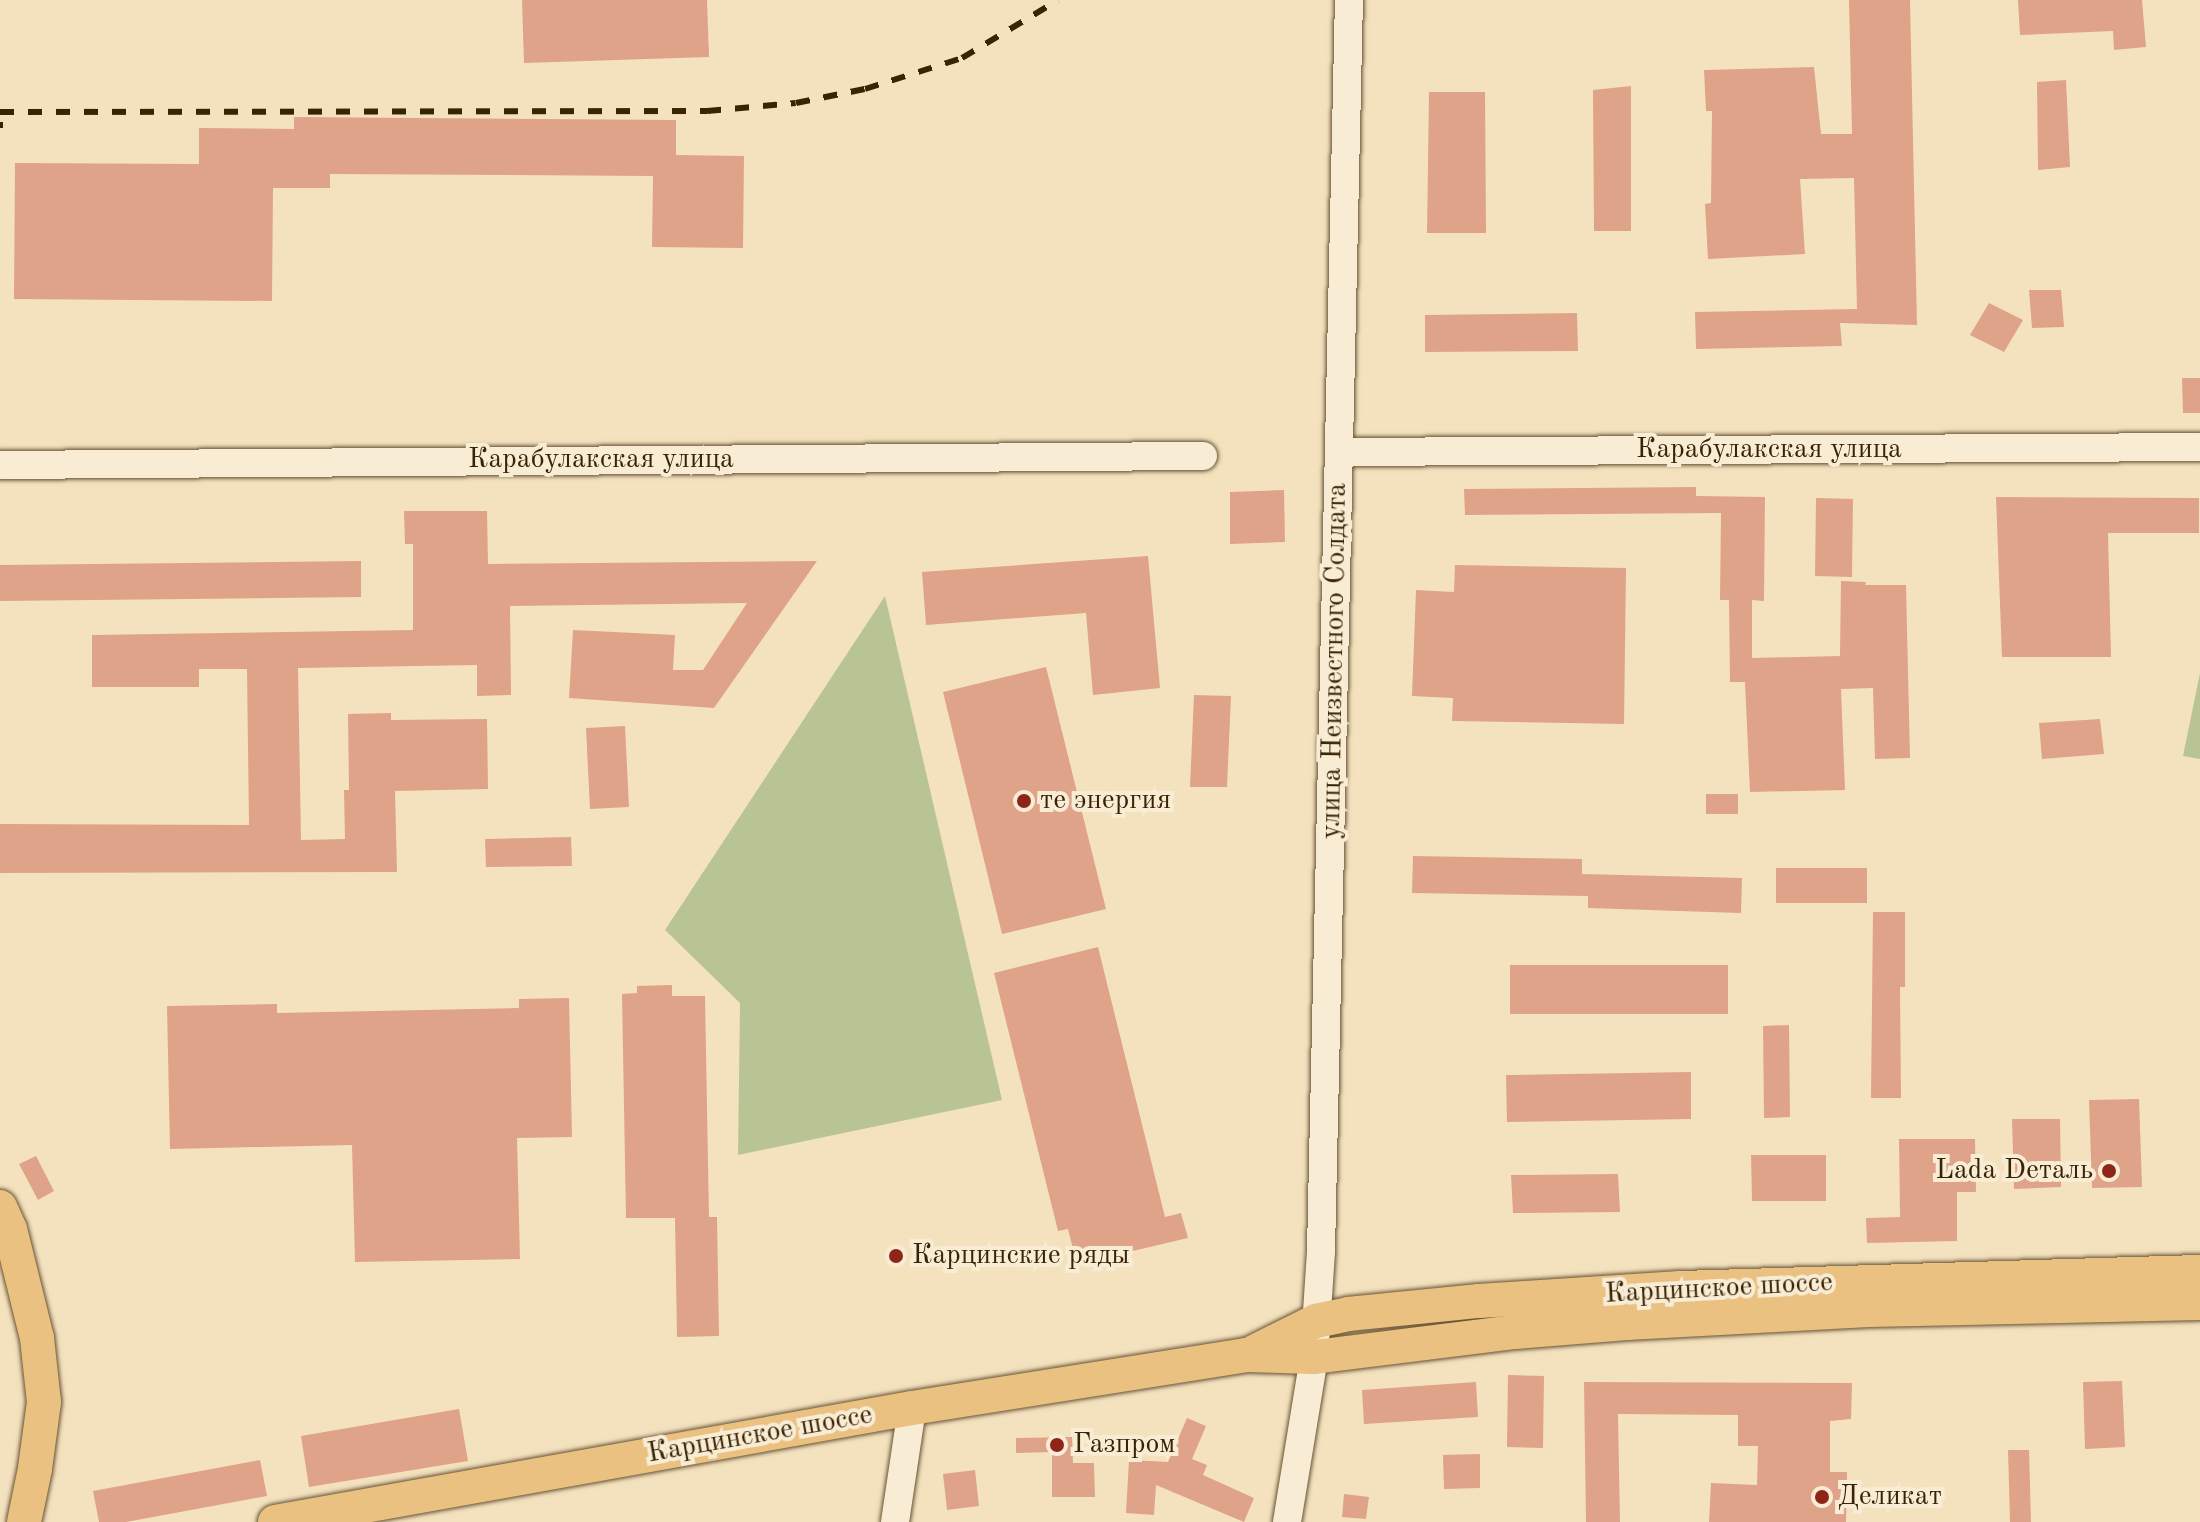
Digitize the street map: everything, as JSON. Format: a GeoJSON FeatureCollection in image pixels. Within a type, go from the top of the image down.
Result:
{"type":"FeatureCollection","features":[{"type":"Feature","properties":{"kind":"main road"},"geometry":{"type":"LineString","coordinates":[[0,1207],[10,1229],[37,1338],[44,1402],[24,1522]]}},
{"type":"Feature","properties":{"kind":"main road","name":"Карцинское шоссе"},"geometry":{"type":"LineString","coordinates":[[1246,1355],[1316,1321],[1348,1314],[1479,1301],[1681,1288],[2200,1272]]}},
{"type":"Feature","properties":{"kind":"main road","name":"Карцинское шоссе"},"geometry":{"type":"LineString","coordinates":[[275,1522],[912,1408],[1246,1355],[1314,1357],[1515,1332],[1627,1323],[1869,1310],[2200,1303]]}},
{"type":"Feature","properties":{"kind":"street","name":"улица Неизвестного Солдата"},"geometry":{"type":"LineString","coordinates":[[1287,1522],[1314,1357],[1321,1251],[1349,0]]}},
{"type":"Feature","properties":{"kind":"street","name":"Карабулакская улица"},"geometry":{"type":"LineString","coordinates":[[1339,452],[2200,447]]}},
{"type":"Feature","properties":{"kind":"street","name":"Карабулакская улица"},"geometry":{"type":"LineString","coordinates":[[0,465],[1203,456]]}},
{"type":"Feature","properties":{"kind":"street"},"geometry":{"type":"LineString","coordinates":[[895,1522],[912,1408]]}},
{"type":"Feature","properties":{"kind":"green space"},"geometry":{"type":"Polygon","coordinates":[[[885,596],[1002,1100],[738,1155],[740,1003],[665,930],[885,596]]]}},
{"type":"Feature","properties":{"kind":"green space"},"geometry":{"type":"Polygon","coordinates":[[[2200,673],[2200,759],[2183,756],[2200,673]]]}},
{"type":"Feature","properties":{"kind":"building"},"geometry":{"type":"Polygon","coordinates":[[[522,0],[707,0],[709,57],[524,63],[522,0]]]}},
{"type":"Feature","properties":{"kind":"building"},"geometry":{"type":"Polygon","coordinates":[[[1849,0],[1910,0],[1917,325],[1840,323],[1842,346],[1696,349],[1695,312],[1857,309],[1854,178],[1800,179],[1805,254],[1708,259],[1705,204],[1711,203],[1712,111],[1706,111],[1704,70],[1814,67],[1821,134],[1852,134],[1849,0]]]}},
{"type":"Feature","properties":{"kind":"building"},"geometry":{"type":"Polygon","coordinates":[[[2018,0],[2142,0],[2146,47],[2114,50],[2113,31],[2020,35],[2018,0]]]}},
{"type":"Feature","properties":{"kind":"building"},"geometry":{"type":"Polygon","coordinates":[[[2066,80],[2070,167],[2038,170],[2037,82],[2066,80]]]}},
{"type":"Feature","properties":{"kind":"building"},"geometry":{"type":"Polygon","coordinates":[[[1631,86],[1631,231],[1594,231],[1593,90],[1631,86]]]}},
{"type":"Feature","properties":{"kind":"building"},"geometry":{"type":"Polygon","coordinates":[[[1429,92],[1485,92],[1486,233],[1427,233],[1429,92]]]}},
{"type":"Feature","properties":{"kind":"building"},"geometry":{"type":"Polygon","coordinates":[[[294,117],[676,120],[676,155],[744,156],[743,248],[652,247],[653,176],[330,174],[330,188],[273,188],[272,301],[14,299],[15,163],[199,164],[199,128],[294,129],[294,117]]]}},
{"type":"Feature","properties":{"kind":"building"},"geometry":{"type":"Polygon","coordinates":[[[2029,290],[2061,290],[2064,327],[2032,328],[2029,290]]]}},
{"type":"Feature","properties":{"kind":"building"},"geometry":{"type":"Polygon","coordinates":[[[1989,303],[2023,320],[2004,352],[1970,335],[1989,303]]]}},
{"type":"Feature","properties":{"kind":"building"},"geometry":{"type":"Polygon","coordinates":[[[1577,313],[1578,351],[1425,352],[1425,315],[1577,313]]]}},
{"type":"Feature","properties":{"kind":"building"},"geometry":{"type":"Polygon","coordinates":[[[2182,378],[2200,378],[2200,413],[2183,413],[2182,378]]]}},
{"type":"Feature","properties":{"kind":"building"},"geometry":{"type":"Polygon","coordinates":[[[1696,487],[1696,496],[1765,497],[1764,601],[1752,600],[1752,658],[1840,656],[1841,581],[1866,582],[1865,585],[1906,585],[1910,758],[1875,759],[1873,688],[1841,689],[1845,790],[1750,792],[1745,682],[1730,682],[1729,600],[1720,600],[1721,513],[1465,515],[1464,489],[1696,487]]]}},
{"type":"Feature","properties":{"kind":"building"},"geometry":{"type":"Polygon","coordinates":[[[1284,490],[1285,542],[1230,544],[1230,492],[1284,490]]]}},
{"type":"Feature","properties":{"kind":"building"},"geometry":{"type":"Polygon","coordinates":[[[1996,497],[2199,498],[2199,533],[2108,533],[2111,657],[2002,657],[1996,497]]]}},
{"type":"Feature","properties":{"kind":"building"},"geometry":{"type":"Polygon","coordinates":[[[1816,498],[1853,499],[1852,577],[1815,576],[1816,498]]]}},
{"type":"Feature","properties":{"kind":"building"},"geometry":{"type":"Polygon","coordinates":[[[404,511],[487,511],[488,564],[817,561],[714,708],[569,698],[573,630],[675,635],[673,670],[703,670],[747,603],[510,606],[511,695],[477,696],[477,665],[298,668],[301,840],[345,839],[344,790],[349,790],[348,714],[391,713],[391,720],[487,719],[488,789],[395,791],[397,872],[0,873],[0,824],[249,825],[247,669],[199,669],[199,687],[92,687],[92,635],[413,630],[413,544],[405,544],[404,511]]]}},
{"type":"Feature","properties":{"kind":"building"},"geometry":{"type":"Polygon","coordinates":[[[1148,556],[1160,688],[1093,695],[1086,613],[926,625],[922,572],[1148,556]]]}},
{"type":"Feature","properties":{"kind":"building"},"geometry":{"type":"Polygon","coordinates":[[[361,561],[361,597],[0,601],[0,565],[361,561]]]}},
{"type":"Feature","properties":{"kind":"building"},"geometry":{"type":"Polygon","coordinates":[[[1455,565],[1626,568],[1624,724],[1452,721],[1453,698],[1412,696],[1416,590],[1454,592],[1455,565]]]}},
{"type":"Feature","properties":{"kind":"building","name":"те энергия"},"geometry":{"type":"Polygon","coordinates":[[[1046,667],[1106,909],[1002,934],[943,692],[1046,667]]]}},
{"type":"Feature","properties":{"kind":"building"},"geometry":{"type":"Polygon","coordinates":[[[1194,695],[1231,696],[1227,787],[1190,787],[1194,695]]]}},
{"type":"Feature","properties":{"kind":"building"},"geometry":{"type":"Polygon","coordinates":[[[2100,719],[2104,754],[2042,759],[2039,723],[2100,719]]]}},
{"type":"Feature","properties":{"kind":"building"},"geometry":{"type":"Polygon","coordinates":[[[625,726],[629,807],[590,809],[586,728],[625,726]]]}},
{"type":"Feature","properties":{"kind":"building"},"geometry":{"type":"Polygon","coordinates":[[[1706,794],[1738,794],[1738,814],[1706,814],[1706,794]]]}},
{"type":"Feature","properties":{"kind":"building"},"geometry":{"type":"Polygon","coordinates":[[[571,837],[572,866],[486,867],[485,839],[571,837]]]}},
{"type":"Feature","properties":{"kind":"building"},"geometry":{"type":"Polygon","coordinates":[[[1413,856],[1582,859],[1582,874],[1742,878],[1741,913],[1588,908],[1588,896],[1412,893],[1413,856]]]}},
{"type":"Feature","properties":{"kind":"building"},"geometry":{"type":"Polygon","coordinates":[[[1776,868],[1867,868],[1867,903],[1776,903],[1776,868]]]}},
{"type":"Feature","properties":{"kind":"building"},"geometry":{"type":"Polygon","coordinates":[[[1873,912],[1905,912],[1905,987],[1900,987],[1901,1098],[1871,1098],[1873,912]]]}},
{"type":"Feature","properties":{"kind":"building"},"geometry":{"type":"Polygon","coordinates":[[[1098,947],[1165,1217],[1181,1213],[1188,1238],[1077,1264],[1068,1229],[1058,1231],[994,973],[1098,947]]]}},
{"type":"Feature","properties":{"kind":"building"},"geometry":{"type":"Polygon","coordinates":[[[1510,965],[1728,965],[1728,1014],[1510,1014],[1510,965]]]}},
{"type":"Feature","properties":{"kind":"building"},"geometry":{"type":"Polygon","coordinates":[[[672,985],[672,996],[705,996],[709,1217],[717,1217],[719,1336],[677,1337],[675,1218],[626,1218],[622,994],[637,993],[637,986],[672,985]]]}},
{"type":"Feature","properties":{"kind":"building"},"geometry":{"type":"Polygon","coordinates":[[[569,998],[572,1137],[517,1138],[520,1259],[355,1262],[352,1145],[170,1149],[167,1006],[277,1004],[277,1013],[519,1008],[519,999],[569,998]]]}},
{"type":"Feature","properties":{"kind":"building"},"geometry":{"type":"Polygon","coordinates":[[[1789,1025],[1790,1117],[1764,1118],[1763,1026],[1789,1025]]]}},
{"type":"Feature","properties":{"kind":"building"},"geometry":{"type":"Polygon","coordinates":[[[1691,1072],[1691,1119],[1507,1122],[1506,1075],[1691,1072]]]}},
{"type":"Feature","properties":{"kind":"building"},"geometry":{"type":"Polygon","coordinates":[[[2139,1099],[2142,1187],[2092,1188],[2089,1100],[2139,1099]]]}},
{"type":"Feature","properties":{"kind":"building"},"geometry":{"type":"Polygon","coordinates":[[[2012,1119],[2060,1119],[2061,1187],[2014,1189],[2012,1119]]]}},
{"type":"Feature","properties":{"kind":"building"},"geometry":{"type":"Polygon","coordinates":[[[1899,1139],[1975,1139],[1976,1192],[1957,1192],[1957,1241],[1867,1243],[1866,1218],[1900,1217],[1899,1139]]]}},
{"type":"Feature","properties":{"kind":"building"},"geometry":{"type":"Polygon","coordinates":[[[1751,1155],[1826,1155],[1826,1201],[1752,1201],[1751,1155]]]}},
{"type":"Feature","properties":{"kind":"building"},"geometry":{"type":"Polygon","coordinates":[[[36,1156],[54,1191],[38,1200],[19,1164],[36,1156]]]}},
{"type":"Feature","properties":{"kind":"building"},"geometry":{"type":"Polygon","coordinates":[[[1618,1174],[1620,1212],[1513,1213],[1511,1175],[1618,1174]]]}},
{"type":"Feature","properties":{"kind":"building"},"geometry":{"type":"Polygon","coordinates":[[[1508,1375],[1544,1376],[1543,1448],[1507,1447],[1508,1375]]]}},
{"type":"Feature","properties":{"kind":"building"},"geometry":{"type":"Polygon","coordinates":[[[2122,1381],[2125,1447],[2085,1449],[2083,1382],[2122,1381]]]}},
{"type":"Feature","properties":{"kind":"building"},"geometry":{"type":"Polygon","coordinates":[[[1476,1382],[1478,1417],[1364,1424],[1362,1390],[1476,1382]]]}},
{"type":"Feature","properties":{"kind":"building"},"geometry":{"type":"Polygon","coordinates":[[[1584,1382],[1852,1383],[1851,1419],[1830,1421],[1830,1472],[1847,1472],[1846,1522],[1709,1522],[1711,1483],[1757,1485],[1758,1446],[1738,1446],[1738,1415],[1618,1414],[1620,1522],[1586,1522],[1584,1382]]]}},
{"type":"Feature","properties":{"kind":"building"},"geometry":{"type":"Polygon","coordinates":[[[459,1409],[468,1461],[309,1487],[301,1436],[459,1409]]]}},
{"type":"Feature","properties":{"kind":"building"},"geometry":{"type":"Polygon","coordinates":[[[1187,1418],[1206,1426],[1192,1459],[1207,1465],[1203,1475],[1254,1498],[1244,1522],[1156,1485],[1154,1515],[1126,1513],[1129,1460],[1168,1462],[1187,1418]]]}},
{"type":"Feature","properties":{"kind":"building"},"geometry":{"type":"Polygon","coordinates":[[[1072,1437],[1073,1463],[1094,1463],[1095,1497],[1052,1497],[1052,1452],[1016,1453],[1016,1438],[1072,1437]]]}},
{"type":"Feature","properties":{"kind":"building"},"geometry":{"type":"Polygon","coordinates":[[[2008,1450],[2029,1450],[2031,1522],[2010,1522],[2008,1450]]]}},
{"type":"Feature","properties":{"kind":"building"},"geometry":{"type":"Polygon","coordinates":[[[1480,1454],[1480,1488],[1444,1489],[1443,1455],[1480,1454]]]}},
{"type":"Feature","properties":{"kind":"building"},"geometry":{"type":"Polygon","coordinates":[[[260,1460],[267,1496],[126,1522],[99,1522],[93,1491],[260,1460]]]}},
{"type":"Feature","properties":{"kind":"building"},"geometry":{"type":"Polygon","coordinates":[[[975,1470],[979,1506],[947,1510],[943,1474],[975,1470]]]}},
{"type":"Feature","properties":{"kind":"building"},"geometry":{"type":"Polygon","coordinates":[[[1344,1494],[1369,1497],[1366,1519],[1342,1517],[1344,1494]]]}},
{"type":"Feature","properties":{"kind":"railway"},"geometry":{"type":"LineString","coordinates":[[0,112],[707,111],[796,103],[865,89],[962,58],[1058,0]]}},
{"type":"Feature","properties":{"kind":"place","name":"те энергия"},"geometry":{"type":"Point","coordinates":[1024,801]}},
{"type":"Feature","properties":{"kind":"place","name":"Lada Dеталь"},"geometry":{"type":"Point","coordinates":[2109,1171]}},
{"type":"Feature","properties":{"kind":"place","name":"Карцинские ряды"},"geometry":{"type":"Point","coordinates":[896,1256]}},
{"type":"Feature","properties":{"kind":"place","name":"Газпром"},"geometry":{"type":"Point","coordinates":[1057,1445]}},
{"type":"Feature","properties":{"kind":"place","name":"Деликат"},"geometry":{"type":"Point","coordinates":[1822,1497]}}]}
